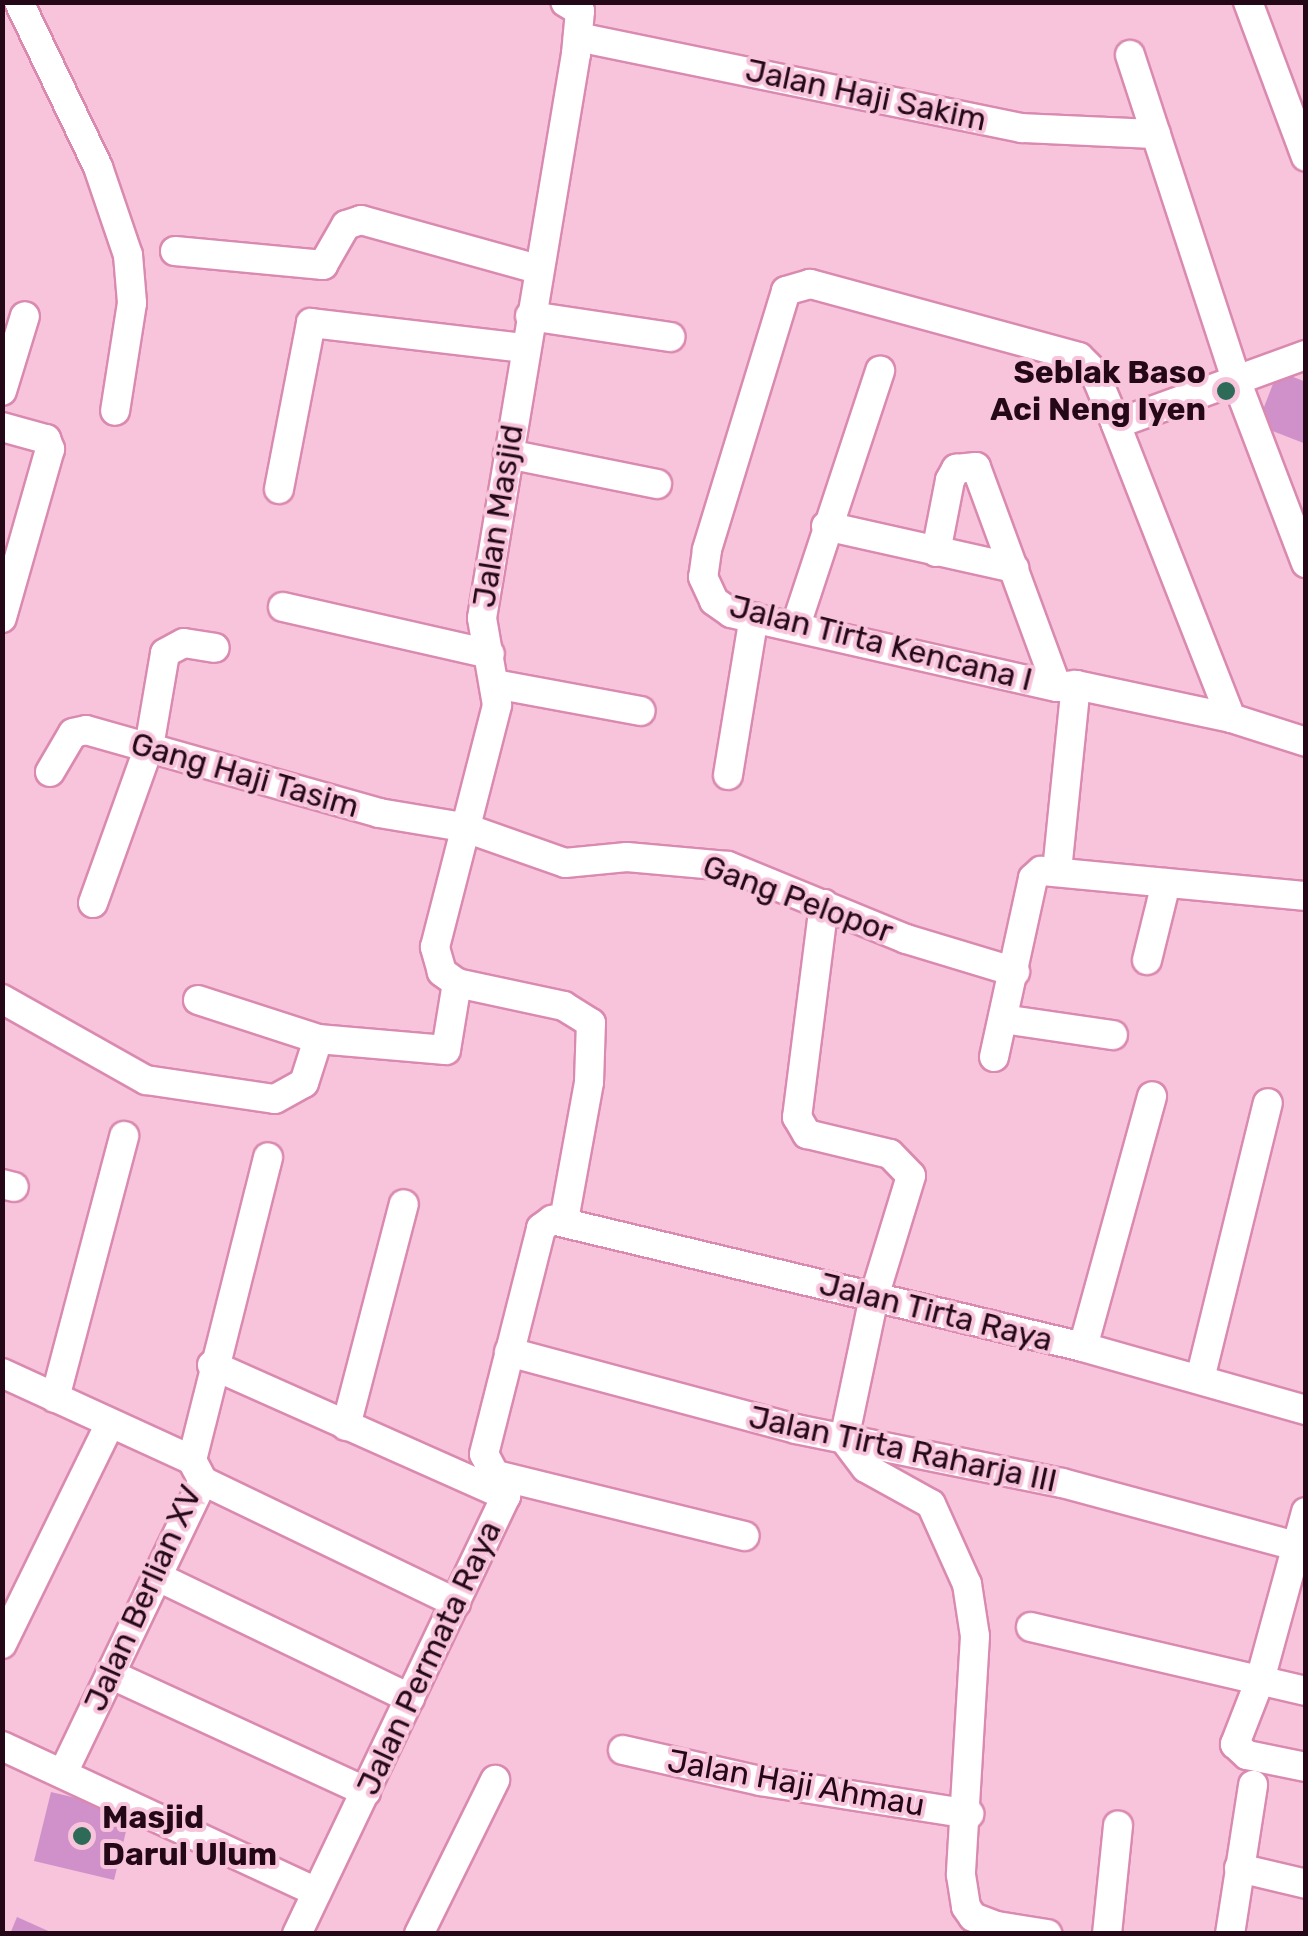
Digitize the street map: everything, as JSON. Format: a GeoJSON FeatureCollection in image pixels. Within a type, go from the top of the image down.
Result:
{"type":"FeatureCollection","features":[{"type":"Feature","properties":{"kind":"street"},"geometry":{"type":"LineString","coordinates":[[19,2],[98,167],[128,256],[132,303],[115,411]]}},
{"type":"Feature","properties":{"kind":"street"},"geometry":{"type":"LineString","coordinates":[[1248,2],[1306,158]]}},
{"type":"Feature","properties":{"kind":"street","name":"Jalan Haji Sakim"},"geometry":{"type":"LineString","coordinates":[[576,13],[1022,128],[1156,134]]}},
{"type":"Feature","properties":{"kind":"street","name":"Jalan Masjid"},"geometry":{"type":"LineString","coordinates":[[457,983],[442,972],[435,947],[496,705],[482,618],[576,13]]}},
{"type":"Feature","properties":{"kind":"street"},"geometry":{"type":"LineString","coordinates":[[1130,55],[1236,380],[1299,526],[1306,563]]}},
{"type":"Feature","properties":{"kind":"street"},"geometry":{"type":"LineString","coordinates":[[175,251],[323,265],[346,225],[360,220],[538,269]]}},
{"type":"Feature","properties":{"kind":"street","name":"Jalan Tirta Kencana I"},"geometry":{"type":"LineString","coordinates":[[1116,424],[1094,372],[1079,357],[810,284],[786,292],[704,562],[714,601],[754,618],[1231,718],[1306,742]]}},
{"type":"Feature","properties":{"kind":"street"},"geometry":{"type":"LineString","coordinates":[[2,391],[25,316]]}},
{"type":"Feature","properties":{"kind":"street"},"geometry":{"type":"LineString","coordinates":[[530,316],[670,337]]}},
{"type":"Feature","properties":{"kind":"street"},"geometry":{"type":"LineString","coordinates":[[279,489],[312,322],[524,348]]}},
{"type":"Feature","properties":{"kind":"street"},"geometry":{"type":"LineString","coordinates":[[1231,718],[1116,424],[1306,354]]}},
{"type":"Feature","properties":{"kind":"street"},"geometry":{"type":"LineString","coordinates":[[796,625],[880,371]]}},
{"type":"Feature","properties":{"kind":"street"},"geometry":{"type":"LineString","coordinates":[[2,427],[46,439],[50,448],[11,563],[2,618]]}},
{"type":"Feature","properties":{"kind":"street"},"geometry":{"type":"LineString","coordinates":[[508,454],[657,484]]}},
{"type":"Feature","properties":{"kind":"street"},"geometry":{"type":"LineString","coordinates":[[936,552],[950,480],[966,464],[976,466],[1014,568],[1066,686],[1057,871]]}},
{"type":"Feature","properties":{"kind":"street"},"geometry":{"type":"LineString","coordinates":[[826,526],[1014,568]]}},
{"type":"Feature","properties":{"kind":"street"},"geometry":{"type":"LineString","coordinates":[[283,607],[490,654]]}},
{"type":"Feature","properties":{"kind":"street"},"geometry":{"type":"LineString","coordinates":[[728,775],[754,618]]}},
{"type":"Feature","properties":{"kind":"street"},"geometry":{"type":"LineString","coordinates":[[93,904],[150,747],[165,653],[184,643],[215,648]]}},
{"type":"Feature","properties":{"kind":"street"},"geometry":{"type":"LineString","coordinates":[[495,684],[640,711]]}},
{"type":"Feature","properties":{"kind":"street","name":"Gang Haji Tasim"},"geometry":{"type":"LineString","coordinates":[[50,772],[80,730],[378,813],[463,827]]}},
{"type":"Feature","properties":{"kind":"street","name":"Gang Pelopor"},"geometry":{"type":"LineString","coordinates":[[463,827],[565,863],[627,856],[728,866],[949,954],[1014,972]]}},
{"type":"Feature","properties":{"kind":"street"},"geometry":{"type":"LineString","coordinates":[[994,1058],[1034,878],[1057,871],[1304,896]]}},
{"type":"Feature","properties":{"kind":"street"},"geometry":{"type":"LineString","coordinates":[[1147,960],[1166,883]]}},
{"type":"Feature","properties":{"kind":"street"},"geometry":{"type":"LineString","coordinates":[[824,904],[797,1117],[808,1134],[890,1154],[910,1176],[874,1298],[844,1439],[866,1468],[931,1504],[967,1584],[975,1636],[969,1814],[961,1875],[966,1907],[973,1917],[998,1926],[1047,1934]]}},
{"type":"Feature","properties":{"kind":"street"},"geometry":{"type":"LineString","coordinates":[[198,1000],[318,1040],[439,1054],[449,1044],[457,983],[564,1006],[592,1023],[589,1082],[564,1220]]}},
{"type":"Feature","properties":{"kind":"street"},"geometry":{"type":"LineString","coordinates":[[2,999],[146,1080],[275,1099],[304,1083],[318,1040]]}},
{"type":"Feature","properties":{"kind":"street"},"geometry":{"type":"LineString","coordinates":[[1003,1019],[1113,1035]]}},
{"type":"Feature","properties":{"kind":"street"},"geometry":{"type":"LineString","coordinates":[[1083,1347],[1152,1096]]}},
{"type":"Feature","properties":{"kind":"street"},"geometry":{"type":"LineString","coordinates":[[1200,1379],[1268,1104]]}},
{"type":"Feature","properties":{"kind":"street"},"geometry":{"type":"LineString","coordinates":[[56,1398],[124,1136]]}},
{"type":"Feature","properties":{"kind":"street","name":"Jalan Berlian XV"},"geometry":{"type":"LineString","coordinates":[[64,1771],[156,1576],[198,1470],[212,1365],[268,1156]]}},
{"type":"Feature","properties":{"kind":"street"},"geometry":{"type":"LineString","coordinates":[[346,1426],[404,1204]]}},
{"type":"Feature","properties":{"kind":"street","name":"Jalan Tirta Raya"},"geometry":{"type":"LineString","coordinates":[[564,1220],[1083,1347],[1306,1410]]}},
{"type":"Feature","properties":{"kind":"street","name":"Jalan Permata Raya"},"geometry":{"type":"LineString","coordinates":[[297,1934],[456,1603],[499,1485],[484,1454],[541,1228],[564,1220]]}},
{"type":"Feature","properties":{"kind":"street","name":"Jalan Tirta Raharja III"},"geometry":{"type":"LineString","coordinates":[[509,1352],[844,1439],[1062,1483],[1301,1548]]}},
{"type":"Feature","properties":{"kind":"street"},"geometry":{"type":"LineString","coordinates":[[212,1365],[346,1426],[499,1485],[745,1536]]}},
{"type":"Feature","properties":{"kind":"street"},"geometry":{"type":"LineString","coordinates":[[5,1382],[56,1398],[110,1424],[456,1603]]}},
{"type":"Feature","properties":{"kind":"street"},"geometry":{"type":"LineString","coordinates":[[2,1644],[110,1424]]}},
{"type":"Feature","properties":{"kind":"street"},"geometry":{"type":"LineString","coordinates":[[1306,1512],[1301,1548],[1260,1680],[1234,1744],[1238,1752],[1306,1767]]}},
{"type":"Feature","properties":{"kind":"street"},"geometry":{"type":"LineString","coordinates":[[156,1576],[410,1698]]}},
{"type":"Feature","properties":{"kind":"street"},"geometry":{"type":"LineString","coordinates":[[1031,1627],[1306,1692]]}},
{"type":"Feature","properties":{"kind":"street"},"geometry":{"type":"LineString","coordinates":[[110,1674],[366,1792]]}},
{"type":"Feature","properties":{"kind":"street"},"geometry":{"type":"LineString","coordinates":[[2,1746],[64,1771],[317,1892]]}},
{"type":"Feature","properties":{"kind":"street","name":"Jalan Haji Ahmau"},"geometry":{"type":"LineString","coordinates":[[624,1750],[761,1781],[969,1814]]}},
{"type":"Feature","properties":{"kind":"street"},"geometry":{"type":"LineString","coordinates":[[419,1934],[495,1780]]}},
{"type":"Feature","properties":{"kind":"street"},"geometry":{"type":"LineString","coordinates":[[1230,1934],[1252,1785]]}},
{"type":"Feature","properties":{"kind":"street"},"geometry":{"type":"LineString","coordinates":[[1108,1934],[1118,1826]]}},
{"type":"Feature","properties":{"kind":"street"},"geometry":{"type":"LineString","coordinates":[[1240,1868],[1306,1884]]}},
{"type":"Feature","properties":{"kind":"building"},"geometry":{"type":"Polygon","coordinates":[[[1278,371],[1306,382],[1306,444],[1257,425],[1278,371]]]}},
{"type":"Feature","properties":{"kind":"building","name":"Masjid Darul Ulum"},"geometry":{"type":"Polygon","coordinates":[[[51,1792],[131,1811],[114,1880],[34,1861],[51,1792]]]}},
{"type":"Feature","properties":{"kind":"building"},"geometry":{"type":"Polygon","coordinates":[[[17,1917],[55,1934],[10,1934],[17,1917]]]}},
{"type":"Feature","properties":{"kind":"place","name":"Seblak Baso Aci Neng Iyen"},"geometry":{"type":"Point","coordinates":[1226,391]}},
{"type":"Feature","properties":{"kind":"place","name":"Masjid Darul Ulum"},"geometry":{"type":"Point","coordinates":[82,1836]}}]}
